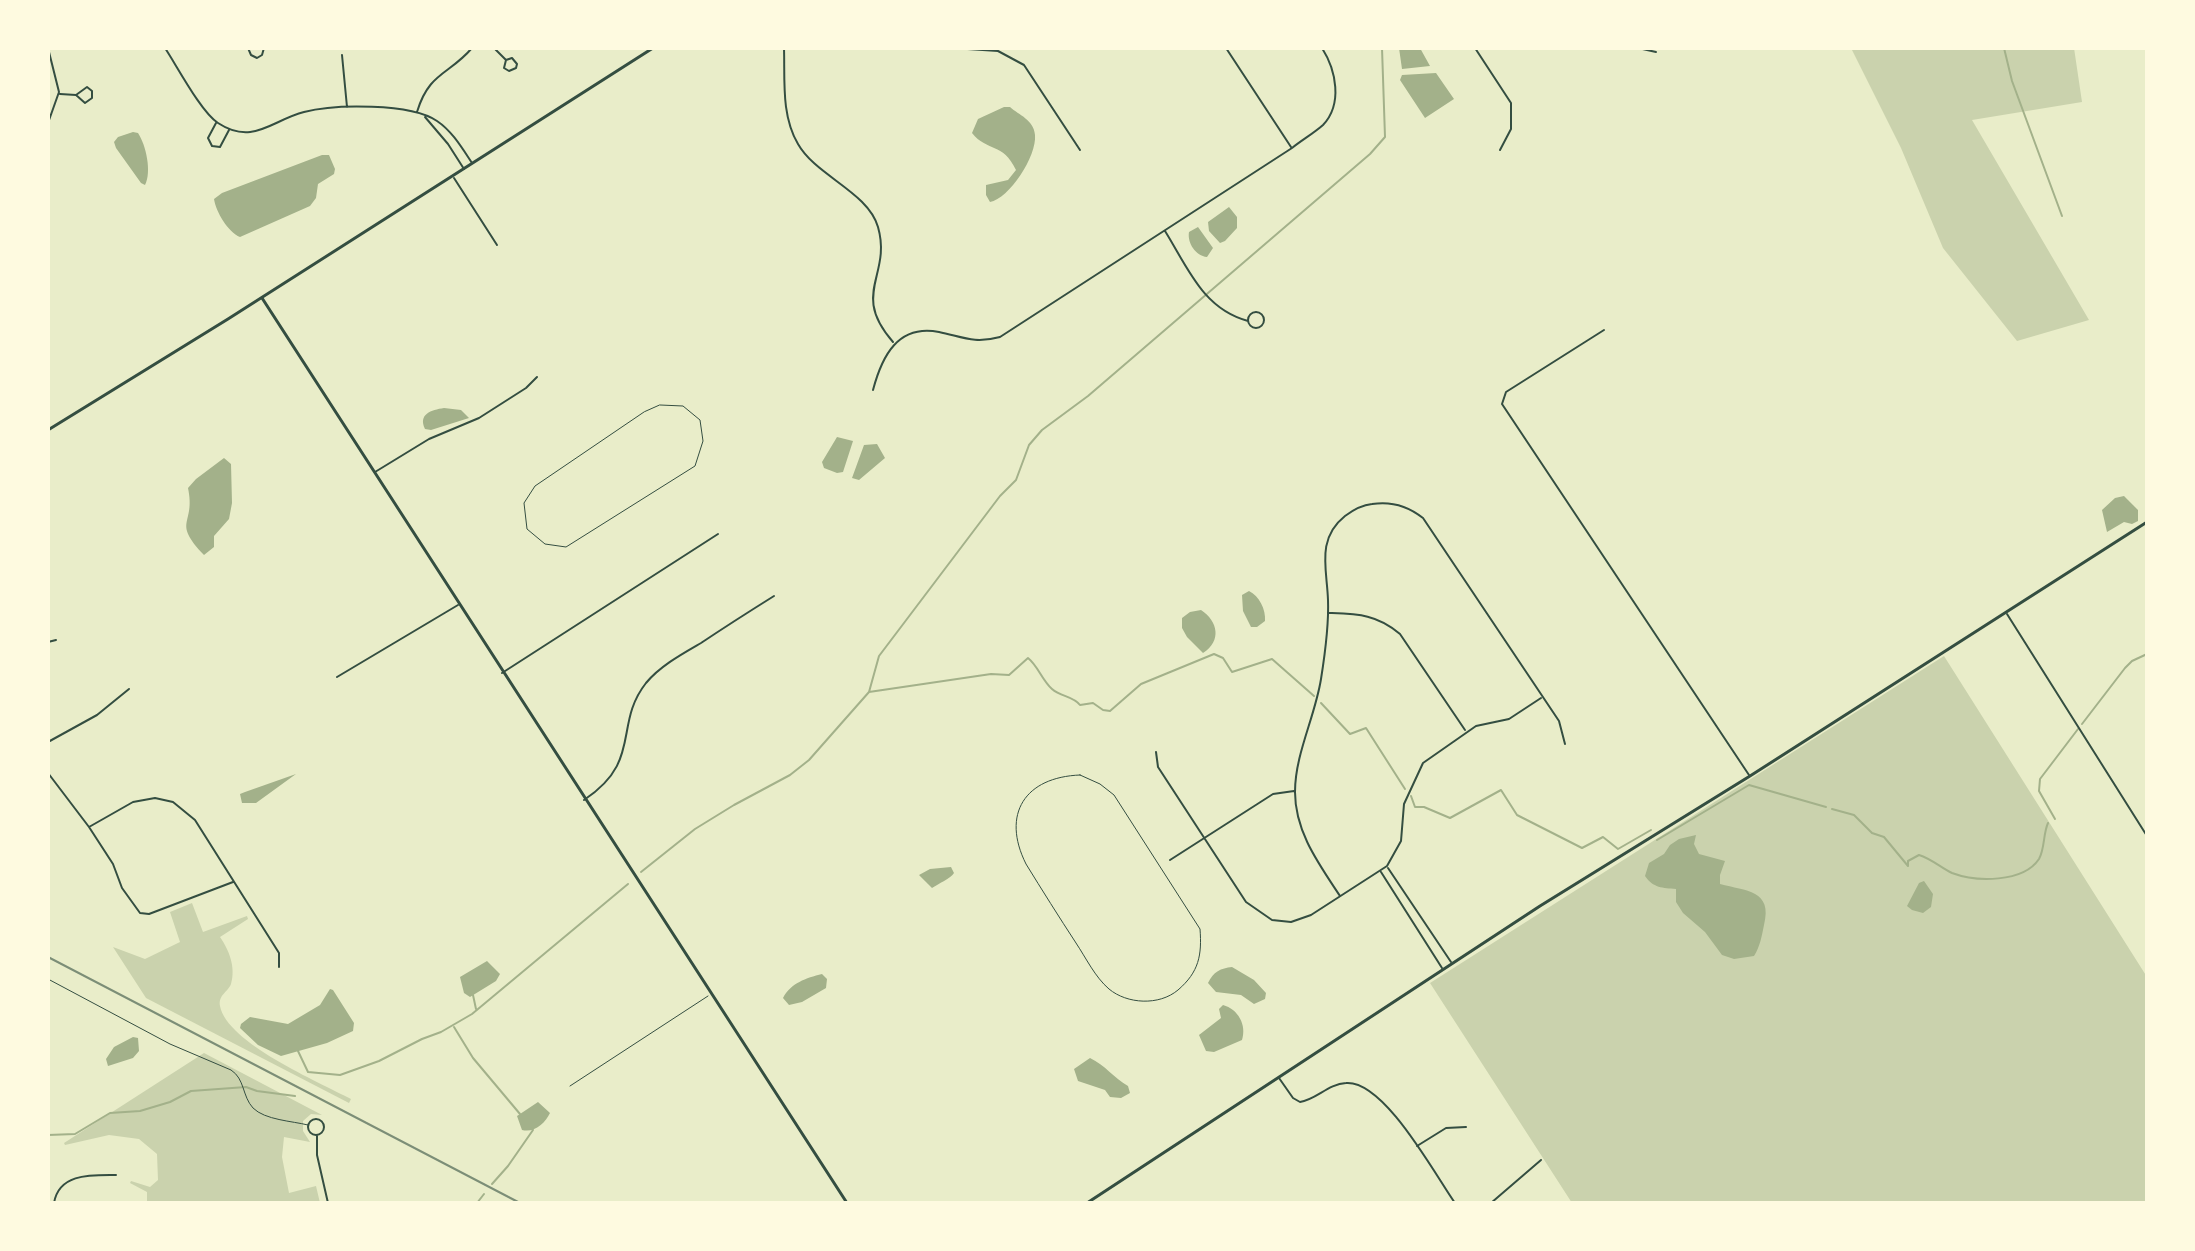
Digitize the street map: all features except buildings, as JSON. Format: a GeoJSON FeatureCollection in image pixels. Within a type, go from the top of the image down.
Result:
{"type":"FeatureCollection","features":[{"type":"Feature","properties":{"kind":"street"},"geometry":{"type":"LineString","coordinates":[[48,48],[59,94],[48,123]]}},
{"type":"Feature","properties":{"kind":"street"},"geometry":{"type":"LineString","coordinates":[[165,48],[204,108],[217,122],[230,129],[259,132],[304,112],[386,107],[416,113],[438,122],[451,133],[473,164]]}},
{"type":"Feature","properties":{"kind":"street"},"geometry":{"type":"LineString","coordinates":[[248,48],[251,55],[257,58],[264,48]]}},
{"type":"Feature","properties":{"kind":"street"},"geometry":{"type":"LineString","coordinates":[[416,113],[433,80],[472,48]]}},
{"type":"Feature","properties":{"kind":"street"},"geometry":{"type":"LineString","coordinates":[[494,48],[506,60]]}},
{"type":"Feature","properties":{"kind":"street"},"geometry":{"type":"LineString","coordinates":[[48,430],[262,298],[653,48]]}},
{"type":"Feature","properties":{"kind":"street"},"geometry":{"type":"LineString","coordinates":[[784,48],[786,115],[797,144],[811,162],[867,208],[878,226],[879,260],[871,303],[875,317],[893,343]]}},
{"type":"Feature","properties":{"kind":"street"},"geometry":{"type":"LineString","coordinates":[[952,48],[998,51],[1024,65],[1080,150]]}},
{"type":"Feature","properties":{"kind":"street"},"geometry":{"type":"LineString","coordinates":[[1226,48],[1292,148]]}},
{"type":"Feature","properties":{"kind":"street"},"geometry":{"type":"LineString","coordinates":[[873,390],[883,358],[893,343],[920,331],[937,331],[982,341],[1000,337],[1292,148],[1325,123],[1335,101],[1335,79],[1322,48]]}},
{"type":"Feature","properties":{"kind":"street"},"geometry":{"type":"LineString","coordinates":[[1475,48],[1511,103],[1511,129],[1500,150]]}},
{"type":"Feature","properties":{"kind":"street"},"geometry":{"type":"LineString","coordinates":[[1638,48],[1656,52]]}},
{"type":"Feature","properties":{"kind":"street"},"geometry":{"type":"LineString","coordinates":[[342,55],[347,109]]}},
{"type":"Feature","properties":{"kind":"street"},"geometry":{"type":"LineString","coordinates":[[59,94],[76,95]]}},
{"type":"Feature","properties":{"kind":"street"},"geometry":{"type":"LineString","coordinates":[[424,116],[442,136],[464,170]]}},
{"type":"Feature","properties":{"kind":"street"},"geometry":{"type":"LineString","coordinates":[[217,122],[208,138],[212,146],[220,147],[230,129]]}},
{"type":"Feature","properties":{"kind":"street"},"geometry":{"type":"LineString","coordinates":[[453,177],[497,245]]}},
{"type":"Feature","properties":{"kind":"street"},"geometry":{"type":"LineString","coordinates":[[1164,230],[1206,297],[1221,311],[1248,321]]}},
{"type":"Feature","properties":{"kind":"street"},"geometry":{"type":"LineString","coordinates":[[262,298],[847,1203]]}},
{"type":"Feature","properties":{"kind":"street"},"geometry":{"type":"LineString","coordinates":[[1604,330],[1506,392],[1502,404],[1750,776]]}},
{"type":"Feature","properties":{"kind":"street"},"geometry":{"type":"LineString","coordinates":[[374,473],[429,439],[471,423],[526,388],[537,377]]}},
{"type":"Feature","properties":{"kind":"street"},"geometry":{"type":"LineString","coordinates":[[1340,896],[1307,845],[1295,791],[1321,680],[1327,613],[1324,549],[1333,527],[1347,514],[1363,506],[1394,504],[1406,507],[1423,518],[1559,721],[1565,744]]}},
{"type":"Feature","properties":{"kind":"street"},"geometry":{"type":"LineString","coordinates":[[1087,1203],[1452,963],[2147,522]]}},
{"type":"Feature","properties":{"kind":"street"},"geometry":{"type":"LineString","coordinates":[[502,673],[718,534]]}},
{"type":"Feature","properties":{"kind":"street"},"geometry":{"type":"LineString","coordinates":[[584,800],[605,785],[617,770],[636,701],[648,681],[774,596]]}},
{"type":"Feature","properties":{"kind":"street"},"geometry":{"type":"LineString","coordinates":[[337,677],[459,605]]}},
{"type":"Feature","properties":{"kind":"street"},"geometry":{"type":"LineString","coordinates":[[1327,613],[1373,616],[1391,626],[1400,634],[1466,732]]}},
{"type":"Feature","properties":{"kind":"street"},"geometry":{"type":"LineString","coordinates":[[2006,613],[2147,836]]}},
{"type":"Feature","properties":{"kind":"street"},"geometry":{"type":"LineString","coordinates":[[48,642],[56,640]]}},
{"type":"Feature","properties":{"kind":"street"},"geometry":{"type":"LineString","coordinates":[[48,742],[97,715],[129,689]]}},
{"type":"Feature","properties":{"kind":"street"},"geometry":{"type":"LineString","coordinates":[[1156,752],[1158,767],[1246,902],[1272,920],[1291,922],[1311,915],[1387,866],[1401,841],[1404,804],[1417,771],[1430,757],[1476,726],[1509,719],[1542,697]]}},
{"type":"Feature","properties":{"kind":"street"},"geometry":{"type":"LineString","coordinates":[[48,773],[89,827],[113,864],[122,888],[140,913],[149,914],[234,881]]}},
{"type":"Feature","properties":{"kind":"street"},"geometry":{"type":"LineString","coordinates":[[1170,860],[1273,794],[1295,791]]}},
{"type":"Feature","properties":{"kind":"street"},"geometry":{"type":"LineString","coordinates":[[89,827],[133,802],[155,798],[173,802],[195,820],[279,953],[279,967]]}},
{"type":"Feature","properties":{"kind":"street"},"geometry":{"type":"LineString","coordinates":[[1387,866],[1452,963]]}},
{"type":"Feature","properties":{"kind":"street"},"geometry":{"type":"LineString","coordinates":[[1380,871],[1443,969]]}},
{"type":"Feature","properties":{"kind":"street"},"geometry":{"type":"LineString","coordinates":[[1279,1077],[1300,1102],[1346,1083],[1359,1084],[1372,1090],[1385,1101],[1455,1203]]}},
{"type":"Feature","properties":{"kind":"street"},"geometry":{"type":"LineString","coordinates":[[317,1136],[309,1133],[308,1125],[314,1119],[322,1121],[325,1128],[317,1136],[317,1155],[328,1203]]}},
{"type":"Feature","properties":{"kind":"street"},"geometry":{"type":"LineString","coordinates":[[1416,1146],[1446,1128],[1466,1127]]}},
{"type":"Feature","properties":{"kind":"street"},"geometry":{"type":"LineString","coordinates":[[1491,1203],[1541,1160]]}},
{"type":"Feature","properties":{"kind":"street"},"geometry":{"type":"LineString","coordinates":[[54,1203],[56,1191],[67,1181],[85,1176],[116,1175]]}},
{"type":"Feature","properties":{"kind":"lane"},"geometry":{"type":"LineString","coordinates":[[570,1086],[711,994]]}},
{"type":"Feature","properties":{"kind":"path"},"geometry":{"type":"LineString","coordinates":[[660,405],[683,406],[700,420],[703,441],[695,466],[566,547],[545,544],[527,529],[524,503],[535,486],[644,412],[660,405]]}},
{"type":"Feature","properties":{"kind":"path"},"geometry":{"type":"LineString","coordinates":[[1080,775],[1114,795],[1189,909],[1200,929],[1202,949],[1198,967],[1173,994],[1155,1000],[1133,1000],[1107,987],[1026,864],[1016,845],[1014,827],[1017,812],[1026,796],[1041,784],[1059,776],[1080,775]]}},
{"type":"Feature","properties":{"kind":"path"},"geometry":{"type":"LineString","coordinates":[[48,979],[170,1044],[231,1070],[241,1080],[252,1107],[262,1114],[308,1125]]}},
{"type":"Feature","properties":{"kind":"shaded area"},"geometry":{"type":"Polygon","coordinates":[[[1399,48],[1420,48],[1430,66],[1402,69],[1399,48]]]}},
{"type":"Feature","properties":{"kind":"shaded area"},"geometry":{"type":"Polygon","coordinates":[[[1851,48],[2074,48],[2082,102],[1972,120],[2089,320],[2017,341],[1943,248],[1901,148],[1851,48]]]}},
{"type":"Feature","properties":{"kind":"shaded area"},"geometry":{"type":"Polygon","coordinates":[[[1436,73],[1454,99],[1425,118],[1400,80],[1402,75],[1436,73]]]}},
{"type":"Feature","properties":{"kind":"shaded area"},"geometry":{"type":"Polygon","coordinates":[[[1010,107],[1029,122],[1034,130],[1034,144],[1027,165],[1013,185],[990,202],[986,185],[1008,180],[1016,170],[1006,155],[983,143],[972,133],[978,119],[1010,107]]]}},
{"type":"Feature","properties":{"kind":"shaded area"},"geometry":{"type":"Polygon","coordinates":[[[138,133],[146,151],[148,173],[145,185],[114,142],[118,137],[138,133]]]}},
{"type":"Feature","properties":{"kind":"shaded area"},"geometry":{"type":"Polygon","coordinates":[[[329,155],[334,174],[318,184],[316,198],[310,206],[240,237],[223,221],[214,199],[222,193],[329,155]]]}},
{"type":"Feature","properties":{"kind":"shaded area"},"geometry":{"type":"Polygon","coordinates":[[[1229,207],[1237,217],[1237,228],[1220,243],[1209,231],[1208,222],[1229,207]]]}},
{"type":"Feature","properties":{"kind":"shaded area"},"geometry":{"type":"Polygon","coordinates":[[[1198,227],[1213,248],[1207,257],[1196,252],[1189,240],[1189,232],[1198,227]]]}},
{"type":"Feature","properties":{"kind":"shaded area"},"geometry":{"type":"Polygon","coordinates":[[[444,408],[461,410],[469,418],[431,430],[425,429],[425,416],[444,408]]]}},
{"type":"Feature","properties":{"kind":"shaded area"},"geometry":{"type":"Polygon","coordinates":[[[837,437],[853,441],[843,472],[837,473],[824,468],[822,462],[837,437]]]}},
{"type":"Feature","properties":{"kind":"shaded area"},"geometry":{"type":"Polygon","coordinates":[[[877,444],[885,458],[859,480],[852,478],[864,445],[877,444]]]}},
{"type":"Feature","properties":{"kind":"shaded area"},"geometry":{"type":"Polygon","coordinates":[[[224,458],[231,464],[232,503],[229,519],[214,536],[214,547],[204,555],[194,544],[187,528],[188,488],[224,458]]]}},
{"type":"Feature","properties":{"kind":"shaded area"},"geometry":{"type":"Polygon","coordinates":[[[2124,496],[2138,510],[2138,521],[2132,524],[2124,522],[2107,532],[2102,510],[2115,498],[2124,496]]]}},
{"type":"Feature","properties":{"kind":"shaded area"},"geometry":{"type":"Polygon","coordinates":[[[1249,591],[1259,600],[1264,612],[1265,621],[1257,627],[1251,627],[1243,611],[1242,595],[1249,591]]]}},
{"type":"Feature","properties":{"kind":"shaded area"},"geometry":{"type":"Polygon","coordinates":[[[1201,610],[1216,631],[1213,643],[1203,653],[1182,628],[1182,618],[1190,612],[1201,610]]]}},
{"type":"Feature","properties":{"kind":"shaded area"},"geometry":{"type":"Polygon","coordinates":[[[1944,656],[2147,977],[2147,1203],[1572,1203],[1430,983],[1944,656]]]}},
{"type":"Feature","properties":{"kind":"shaded area"},"geometry":{"type":"Polygon","coordinates":[[[296,774],[256,803],[242,803],[240,794],[296,774]]]}},
{"type":"Feature","properties":{"kind":"shaded area"},"geometry":{"type":"Polygon","coordinates":[[[1696,835],[1694,844],[1699,854],[1725,861],[1720,884],[1755,894],[1765,905],[1762,933],[1754,956],[1734,959],[1722,955],[1705,932],[1683,913],[1676,902],[1676,889],[1655,885],[1645,876],[1649,863],[1664,854],[1670,845],[1696,835]]]}},
{"type":"Feature","properties":{"kind":"shaded area"},"geometry":{"type":"Polygon","coordinates":[[[951,867],[954,873],[932,888],[919,875],[930,869],[951,867]]]}},
{"type":"Feature","properties":{"kind":"shaded area"},"geometry":{"type":"Polygon","coordinates":[[[1924,881],[1933,894],[1931,907],[1923,913],[1907,906],[1919,883],[1924,881]]]}},
{"type":"Feature","properties":{"kind":"shaded area"},"geometry":{"type":"Polygon","coordinates":[[[192,903],[203,932],[247,916],[248,919],[220,937],[229,953],[233,971],[231,984],[220,1002],[226,1020],[256,1047],[351,1099],[349,1103],[146,998],[113,947],[145,959],[180,942],[170,912],[192,903]]]}},
{"type":"Feature","properties":{"kind":"shaded area"},"geometry":{"type":"Polygon","coordinates":[[[487,961],[500,974],[496,981],[470,997],[464,993],[460,977],[487,961]]]}},
{"type":"Feature","properties":{"kind":"shaded area"},"geometry":{"type":"Polygon","coordinates":[[[1232,967],[1254,980],[1266,993],[1265,999],[1254,1004],[1241,995],[1216,992],[1208,983],[1210,979],[1218,971],[1232,967]]]}},
{"type":"Feature","properties":{"kind":"shaded area"},"geometry":{"type":"Polygon","coordinates":[[[822,974],[827,979],[826,988],[802,1002],[789,1005],[783,998],[790,988],[822,974]]]}},
{"type":"Feature","properties":{"kind":"shaded area"},"geometry":{"type":"Polygon","coordinates":[[[330,989],[354,1023],[353,1031],[327,1043],[281,1056],[258,1045],[240,1028],[250,1017],[288,1024],[320,1005],[330,989]]]}},
{"type":"Feature","properties":{"kind":"shaded area"},"geometry":{"type":"Polygon","coordinates":[[[1223,1005],[1240,1018],[1242,1040],[1214,1052],[1206,1051],[1199,1035],[1221,1018],[1219,1009],[1223,1005]]]}},
{"type":"Feature","properties":{"kind":"shaded area"},"geometry":{"type":"Polygon","coordinates":[[[133,1037],[138,1038],[139,1051],[133,1058],[108,1066],[106,1059],[114,1047],[133,1037]]]}},
{"type":"Feature","properties":{"kind":"shaded area"},"geometry":{"type":"Polygon","coordinates":[[[204,1053],[322,1115],[311,1114],[303,1121],[303,1131],[310,1142],[284,1137],[282,1157],[289,1193],[316,1186],[320,1203],[147,1203],[147,1192],[130,1183],[150,1187],[158,1180],[157,1154],[139,1139],[109,1135],[65,1145],[204,1053]]]}},
{"type":"Feature","properties":{"kind":"shaded area"},"geometry":{"type":"Polygon","coordinates":[[[1090,1058],[1128,1086],[1130,1093],[1121,1098],[1110,1097],[1105,1090],[1078,1081],[1074,1069],[1090,1058]]]}},
{"type":"Feature","properties":{"kind":"shaded area"},"geometry":{"type":"Polygon","coordinates":[[[538,1102],[550,1113],[548,1117],[535,1129],[522,1130],[517,1116],[538,1102]]]}},
{"type":"Feature","properties":{"kind":"waterway"},"geometry":{"type":"LineString","coordinates":[[641,872],[695,829],[790,775],[809,760],[869,692],[879,656],[1000,496],[1016,480],[1029,445],[1042,430],[1088,396],[1370,154],[1385,137],[1382,48]]}},
{"type":"Feature","properties":{"kind":"waterway"},"geometry":{"type":"LineString","coordinates":[[2004,48],[2012,81],[2062,216]]}},
{"type":"Feature","properties":{"kind":"waterway"},"geometry":{"type":"LineString","coordinates":[[869,692],[991,674],[1009,675],[1028,658],[1056,692],[1080,705],[1093,703],[1110,711],[1141,684],[1214,654],[1223,658],[1232,672],[1272,659],[1314,696]]}},
{"type":"Feature","properties":{"kind":"waterway"},"geometry":{"type":"LineString","coordinates":[[2082,724],[2125,668],[2147,654]]}},
{"type":"Feature","properties":{"kind":"waterway"},"geometry":{"type":"LineString","coordinates":[[1321,703],[1350,734],[1366,728],[1405,789]]}},
{"type":"Feature","properties":{"kind":"waterway"},"geometry":{"type":"LineString","coordinates":[[2055,819],[2039,791],[2040,779],[2078,729]]}},
{"type":"Feature","properties":{"kind":"waterway"},"geometry":{"type":"LineString","coordinates":[[1657,840],[1749,785],[1826,807]]}},
{"type":"Feature","properties":{"kind":"waterway"},"geometry":{"type":"LineString","coordinates":[[1411,796],[1415,807],[1424,807],[1450,818],[1501,790],[1517,815],[1582,848],[1603,837],[1618,849],[1651,830]]}},
{"type":"Feature","properties":{"kind":"waterway"},"geometry":{"type":"LineString","coordinates":[[1832,809],[1854,815],[1872,833],[1884,837],[1908,866],[1908,861],[1919,855],[1952,873],[1986,879],[2011,876],[2032,867],[2041,855],[2048,823]]}},
{"type":"Feature","properties":{"kind":"waterway"},"geometry":{"type":"LineString","coordinates":[[298,1051],[308,1072],[340,1075],[441,1032],[472,1014],[628,884]]}},
{"type":"Feature","properties":{"kind":"waterway"},"geometry":{"type":"LineString","coordinates":[[473,995],[476,1009]]}},
{"type":"Feature","properties":{"kind":"waterway"},"geometry":{"type":"LineString","coordinates":[[454,1027],[473,1058],[520,1114]]}},
{"type":"Feature","properties":{"kind":"waterway"},"geometry":{"type":"LineString","coordinates":[[48,1135],[75,1134],[110,1113],[140,1111],[170,1102],[191,1091],[246,1087],[295,1096]]}},
{"type":"Feature","properties":{"kind":"waterway"},"geometry":{"type":"LineString","coordinates":[[492,1184],[508,1166],[533,1130],[531,1128]]}},
{"type":"Feature","properties":{"kind":"waterway"},"geometry":{"type":"LineString","coordinates":[[477,1203],[484,1194]]}},
{"type":"Feature","properties":{"kind":"railway"},"geometry":{"type":"LineString","coordinates":[[48,957],[520,1203]]}}]}
